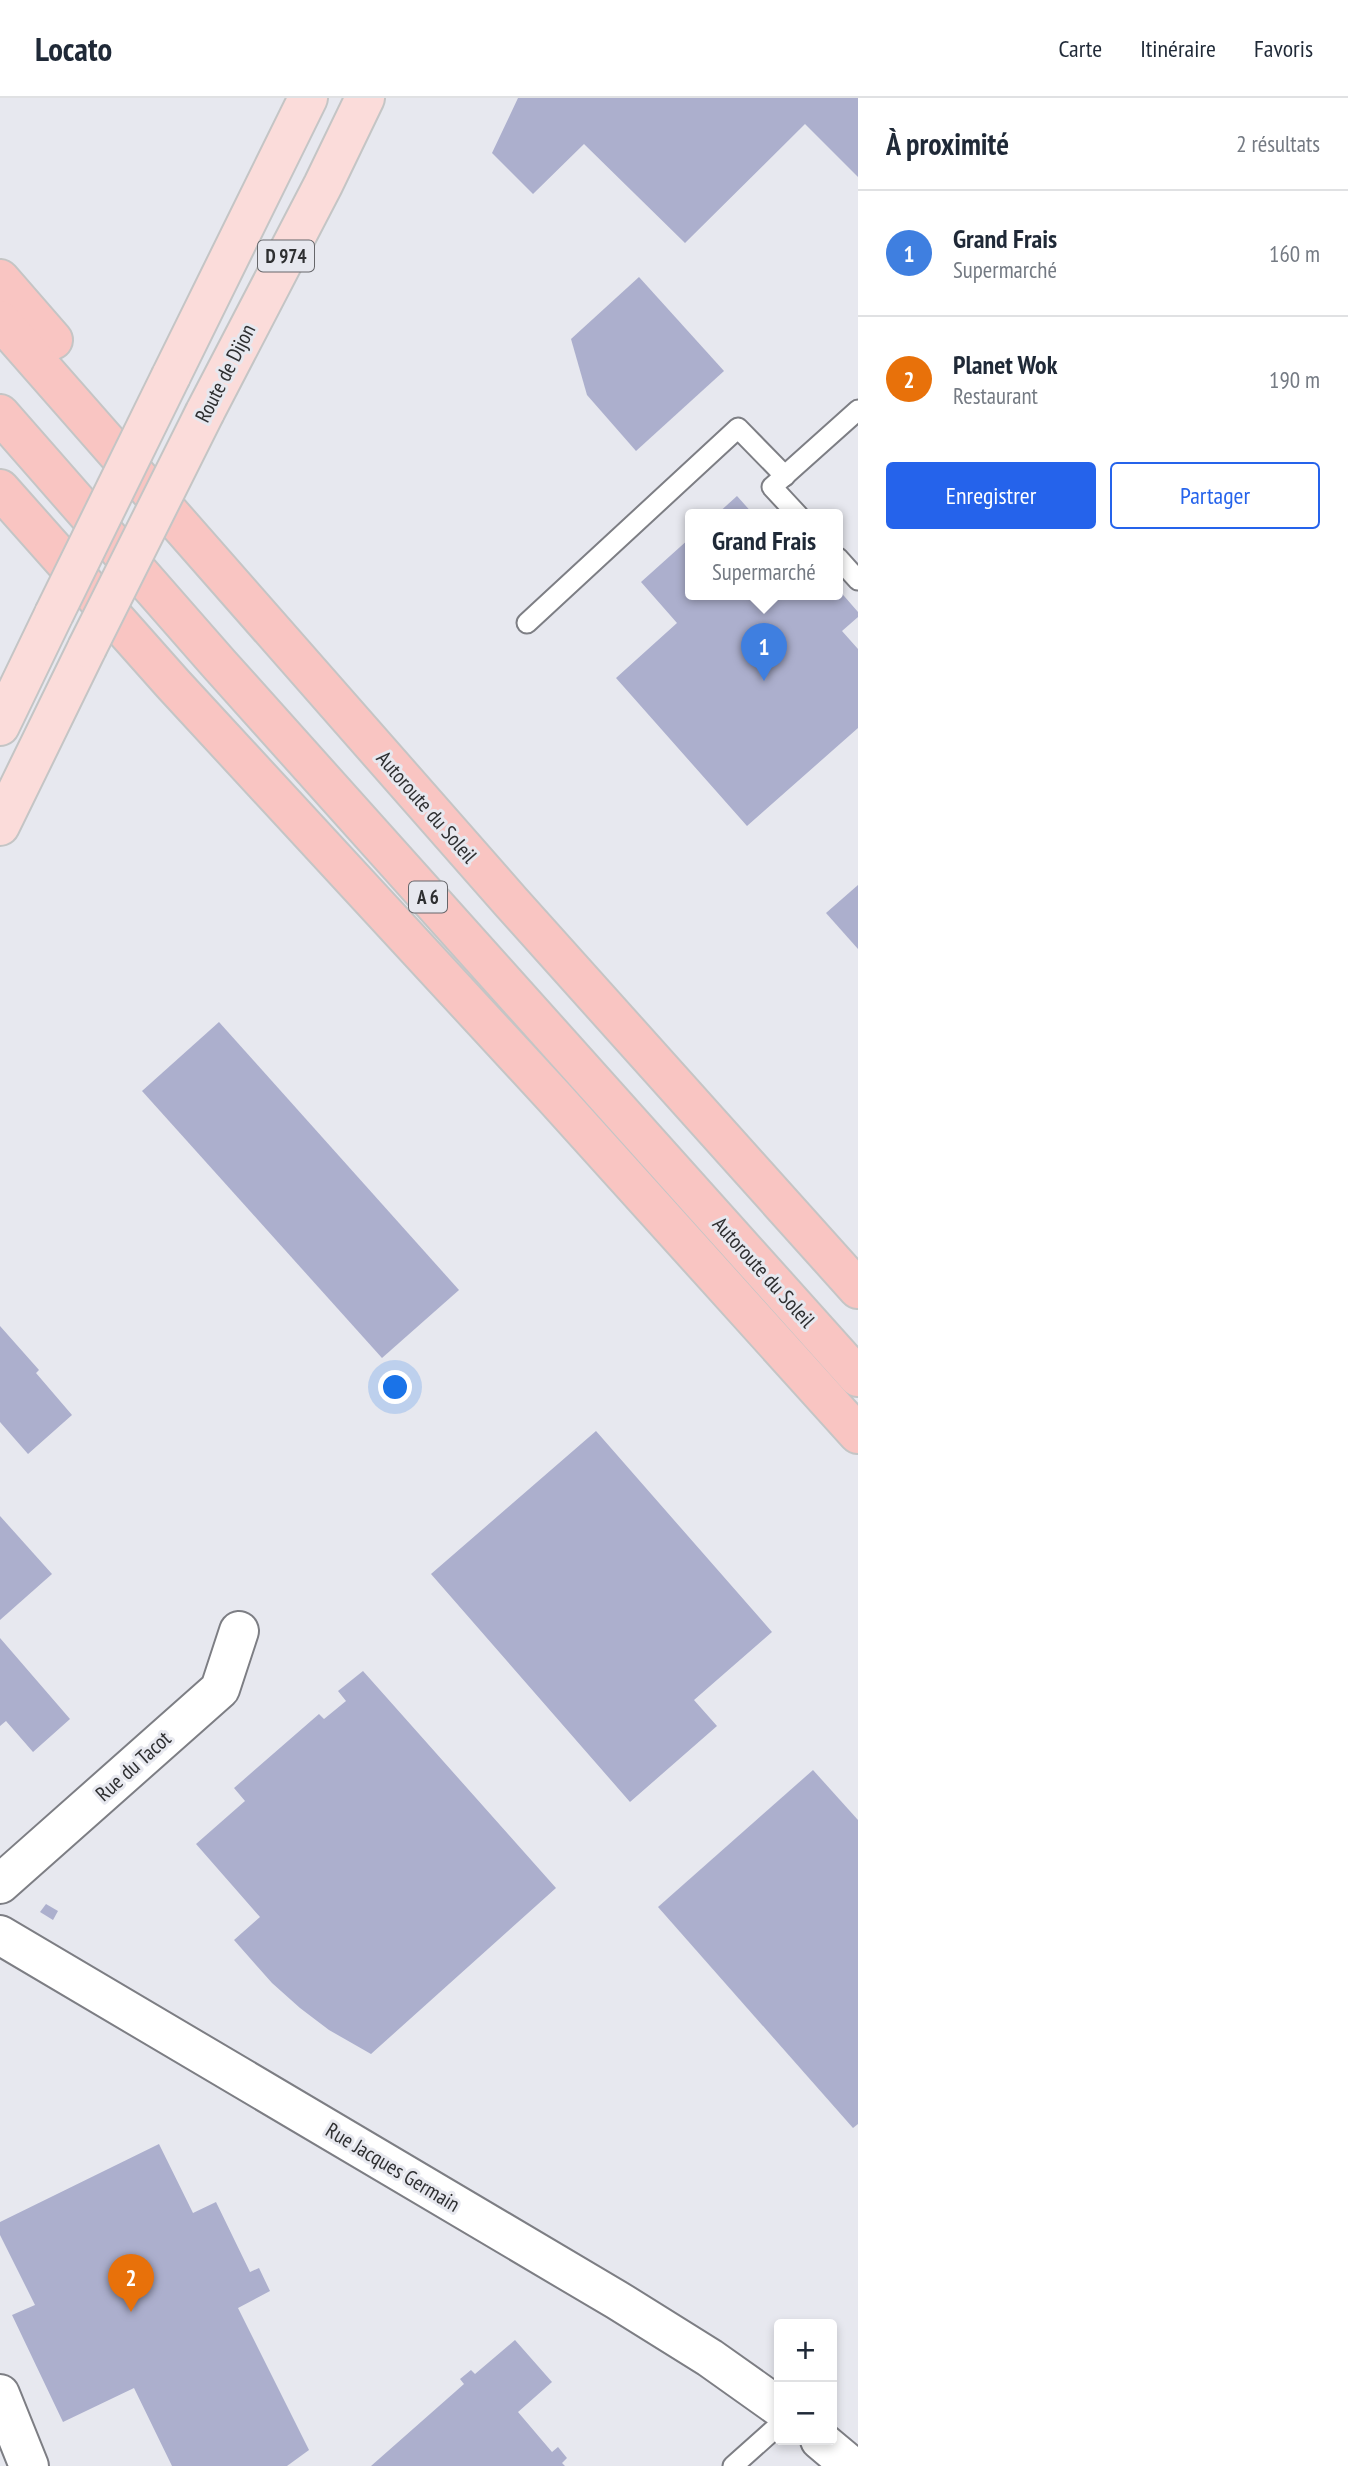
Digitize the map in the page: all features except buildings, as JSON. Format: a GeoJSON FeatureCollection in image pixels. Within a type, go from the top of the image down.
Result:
{"type":"FeatureCollection","features":[{"type":"Feature","properties":{"kind":"highway"},"geometry":{"type":"LineString","coordinates":[[0,279],[129,429],[271,601],[292,654]]}},
{"type":"Feature","properties":{"kind":"highway","name":"Autoroute du Soleil"},"geometry":{"type":"LineString","coordinates":[[0,320],[292,654],[858,1289]]}},
{"type":"Feature","properties":{"kind":"highway","name":"Autoroute du Soleil"},"geometry":{"type":"LineString","coordinates":[[0,414],[210,653],[858,1377]]}},
{"type":"Feature","properties":{"kind":"highway"},"geometry":{"type":"LineString","coordinates":[[0,489],[173,684],[555,1098],[858,1434]]}},
{"type":"Feature","properties":{"kind":"main road","name":"D 974"},"geometry":{"type":"LineString","coordinates":[[0,726],[308,98]]}},
{"type":"Feature","properties":{"kind":"main road","name":"Route de Dijon"},"geometry":{"type":"LineString","coordinates":[[0,826],[86,648],[365,98]]}},
{"type":"Feature","properties":{"kind":"main road","name":"Rue du Tacot"},"geometry":{"type":"LineString","coordinates":[[0,1884],[220,1689],[239,1631]]}},
{"type":"Feature","properties":{"kind":"main road","name":"Rue Jacques Germain"},"geometry":{"type":"LineString","coordinates":[[0,1936],[617,2300],[710,2358],[774,2403]]}},
{"type":"Feature","properties":{"kind":"main road"},"geometry":{"type":"LineString","coordinates":[[0,2394],[29,2466]]}},
{"type":"Feature","properties":{"kind":"main road"},"geometry":{"type":"LineString","coordinates":[[826,2445],[851,2466]]}},
{"type":"Feature","properties":{"kind":"lane"},"geometry":{"type":"LineString","coordinates":[[792,509],[772,487],[858,410]]}},
{"type":"Feature","properties":{"kind":"lane"},"geometry":{"type":"LineString","coordinates":[[527,623],[738,428],[785,476]]}},
{"type":"Feature","properties":{"kind":"lane"},"geometry":{"type":"LineString","coordinates":[[843,564],[858,580]]}},
{"type":"Feature","properties":{"kind":"lane"},"geometry":{"type":"LineString","coordinates":[[733,2466],[774,2429]]}},
{"type":"Feature","properties":{"kind":"place","name":"Grand Frais"},"geometry":{"type":"Point","coordinates":[764,681]}},
{"type":"Feature","properties":{"kind":"place","name":"Planet Wok"},"geometry":{"type":"Point","coordinates":[131,2312]}}]}
